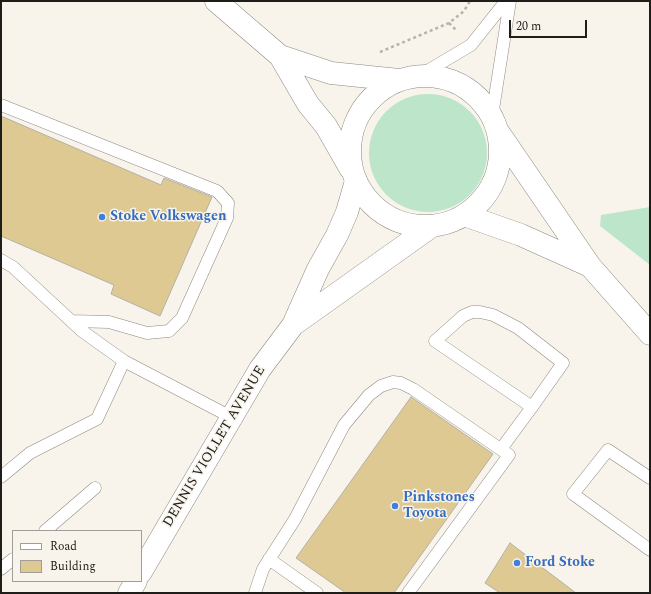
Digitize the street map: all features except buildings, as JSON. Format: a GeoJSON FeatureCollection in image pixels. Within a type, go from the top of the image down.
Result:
{"type":"FeatureCollection","features":[{"type":"Feature","properties":{"kind":"main road"},"geometry":{"type":"LineString","coordinates":[[216,1],[280,56],[308,104],[326,126],[369,201],[377,209],[395,220],[413,225],[432,226],[449,222],[464,215],[483,200],[496,176],[501,153],[495,124]]}},
{"type":"Feature","properties":{"kind":"main road"},"geometry":{"type":"LineString","coordinates":[[280,56],[331,73],[409,78],[446,78],[458,83],[475,94],[590,266],[650,334]]}},
{"type":"Feature","properties":{"kind":"main road"},"geometry":{"type":"LineString","coordinates":[[355,177],[350,154],[351,138],[357,119],[369,101],[386,87],[409,78]]}},
{"type":"Feature","properties":{"kind":"main road","name":"DENNIS VIOLLET AVENUE"},"geometry":{"type":"LineString","coordinates":[[142,570],[260,369],[294,325],[318,269],[344,218],[355,177]]}},
{"type":"Feature","properties":{"kind":"main road"},"geometry":{"type":"LineString","coordinates":[[464,215],[521,235],[590,266]]}},
{"type":"Feature","properties":{"kind":"main road","name":"DENNIS VIOLLET AVENUE"},"geometry":{"type":"LineString","coordinates":[[294,325],[432,226]]}},
{"type":"Feature","properties":{"kind":"main road"},"geometry":{"type":"LineString","coordinates":[[129,593],[135,582]]}},
{"type":"Feature","properties":{"kind":"lane"},"geometry":{"type":"LineString","coordinates":[[409,78],[471,45],[506,1]]}},
{"type":"Feature","properties":{"kind":"lane"},"geometry":{"type":"LineString","coordinates":[[495,124],[510,1]]}},
{"type":"Feature","properties":{"kind":"lane"},"geometry":{"type":"LineString","coordinates":[[1,105],[217,191],[228,203],[227,218],[182,318],[170,331],[147,333],[109,322],[71,321]]}},
{"type":"Feature","properties":{"kind":"lane"},"geometry":{"type":"LineString","coordinates":[[1,260],[13,267],[82,331],[124,361],[231,417]]}},
{"type":"Feature","properties":{"kind":"lane"},"geometry":{"type":"LineString","coordinates":[[501,449],[532,407],[563,363],[518,328],[493,315],[480,312],[472,312],[464,316],[435,341],[532,407]]}},
{"type":"Feature","properties":{"kind":"lane"},"geometry":{"type":"LineString","coordinates":[[1,477],[30,453],[97,419],[124,361]]}},
{"type":"Feature","properties":{"kind":"lane"},"geometry":{"type":"LineString","coordinates":[[255,593],[261,574],[295,519],[344,425],[369,395],[381,386],[393,382],[401,383],[509,455],[408,593]]}},
{"type":"Feature","properties":{"kind":"lane"},"geometry":{"type":"LineString","coordinates":[[650,478],[608,450],[573,494],[650,550]]}},
{"type":"Feature","properties":{"kind":"lane"},"geometry":{"type":"LineString","coordinates":[[46,530],[95,488]]}},
{"type":"Feature","properties":{"kind":"lane"},"geometry":{"type":"LineString","coordinates":[[269,559],[317,593]]}},
{"type":"Feature","properties":{"kind":"lane"},"geometry":{"type":"LineString","coordinates":[[1,569],[12,560]]}},
{"type":"Feature","properties":{"kind":"path"},"geometry":{"type":"LineString","coordinates":[[375,54],[449,23],[464,11],[470,1]]}},
{"type":"Feature","properties":{"kind":"green space"},"geometry":{"type":"Polygon","coordinates":[[[428,94],[451,98],[470,111],[483,130],[487,153],[483,176],[470,195],[451,208],[428,212],[405,208],[386,195],[373,176],[369,153],[373,130],[386,111],[405,98],[428,94]]]}},
{"type":"Feature","properties":{"kind":"green space"},"geometry":{"type":"Polygon","coordinates":[[[650,207],[650,265],[600,226],[601,215],[650,207]]]}},
{"type":"Feature","properties":{"kind":"place","name":"Stoke Volkswagen"},"geometry":{"type":"Point","coordinates":[102,217]}},
{"type":"Feature","properties":{"kind":"place","name":"Pinkstones Toyota"},"geometry":{"type":"Point","coordinates":[395,506]}},
{"type":"Feature","properties":{"kind":"place","name":"Ford Stoke"},"geometry":{"type":"Point","coordinates":[517,563]}}]}
